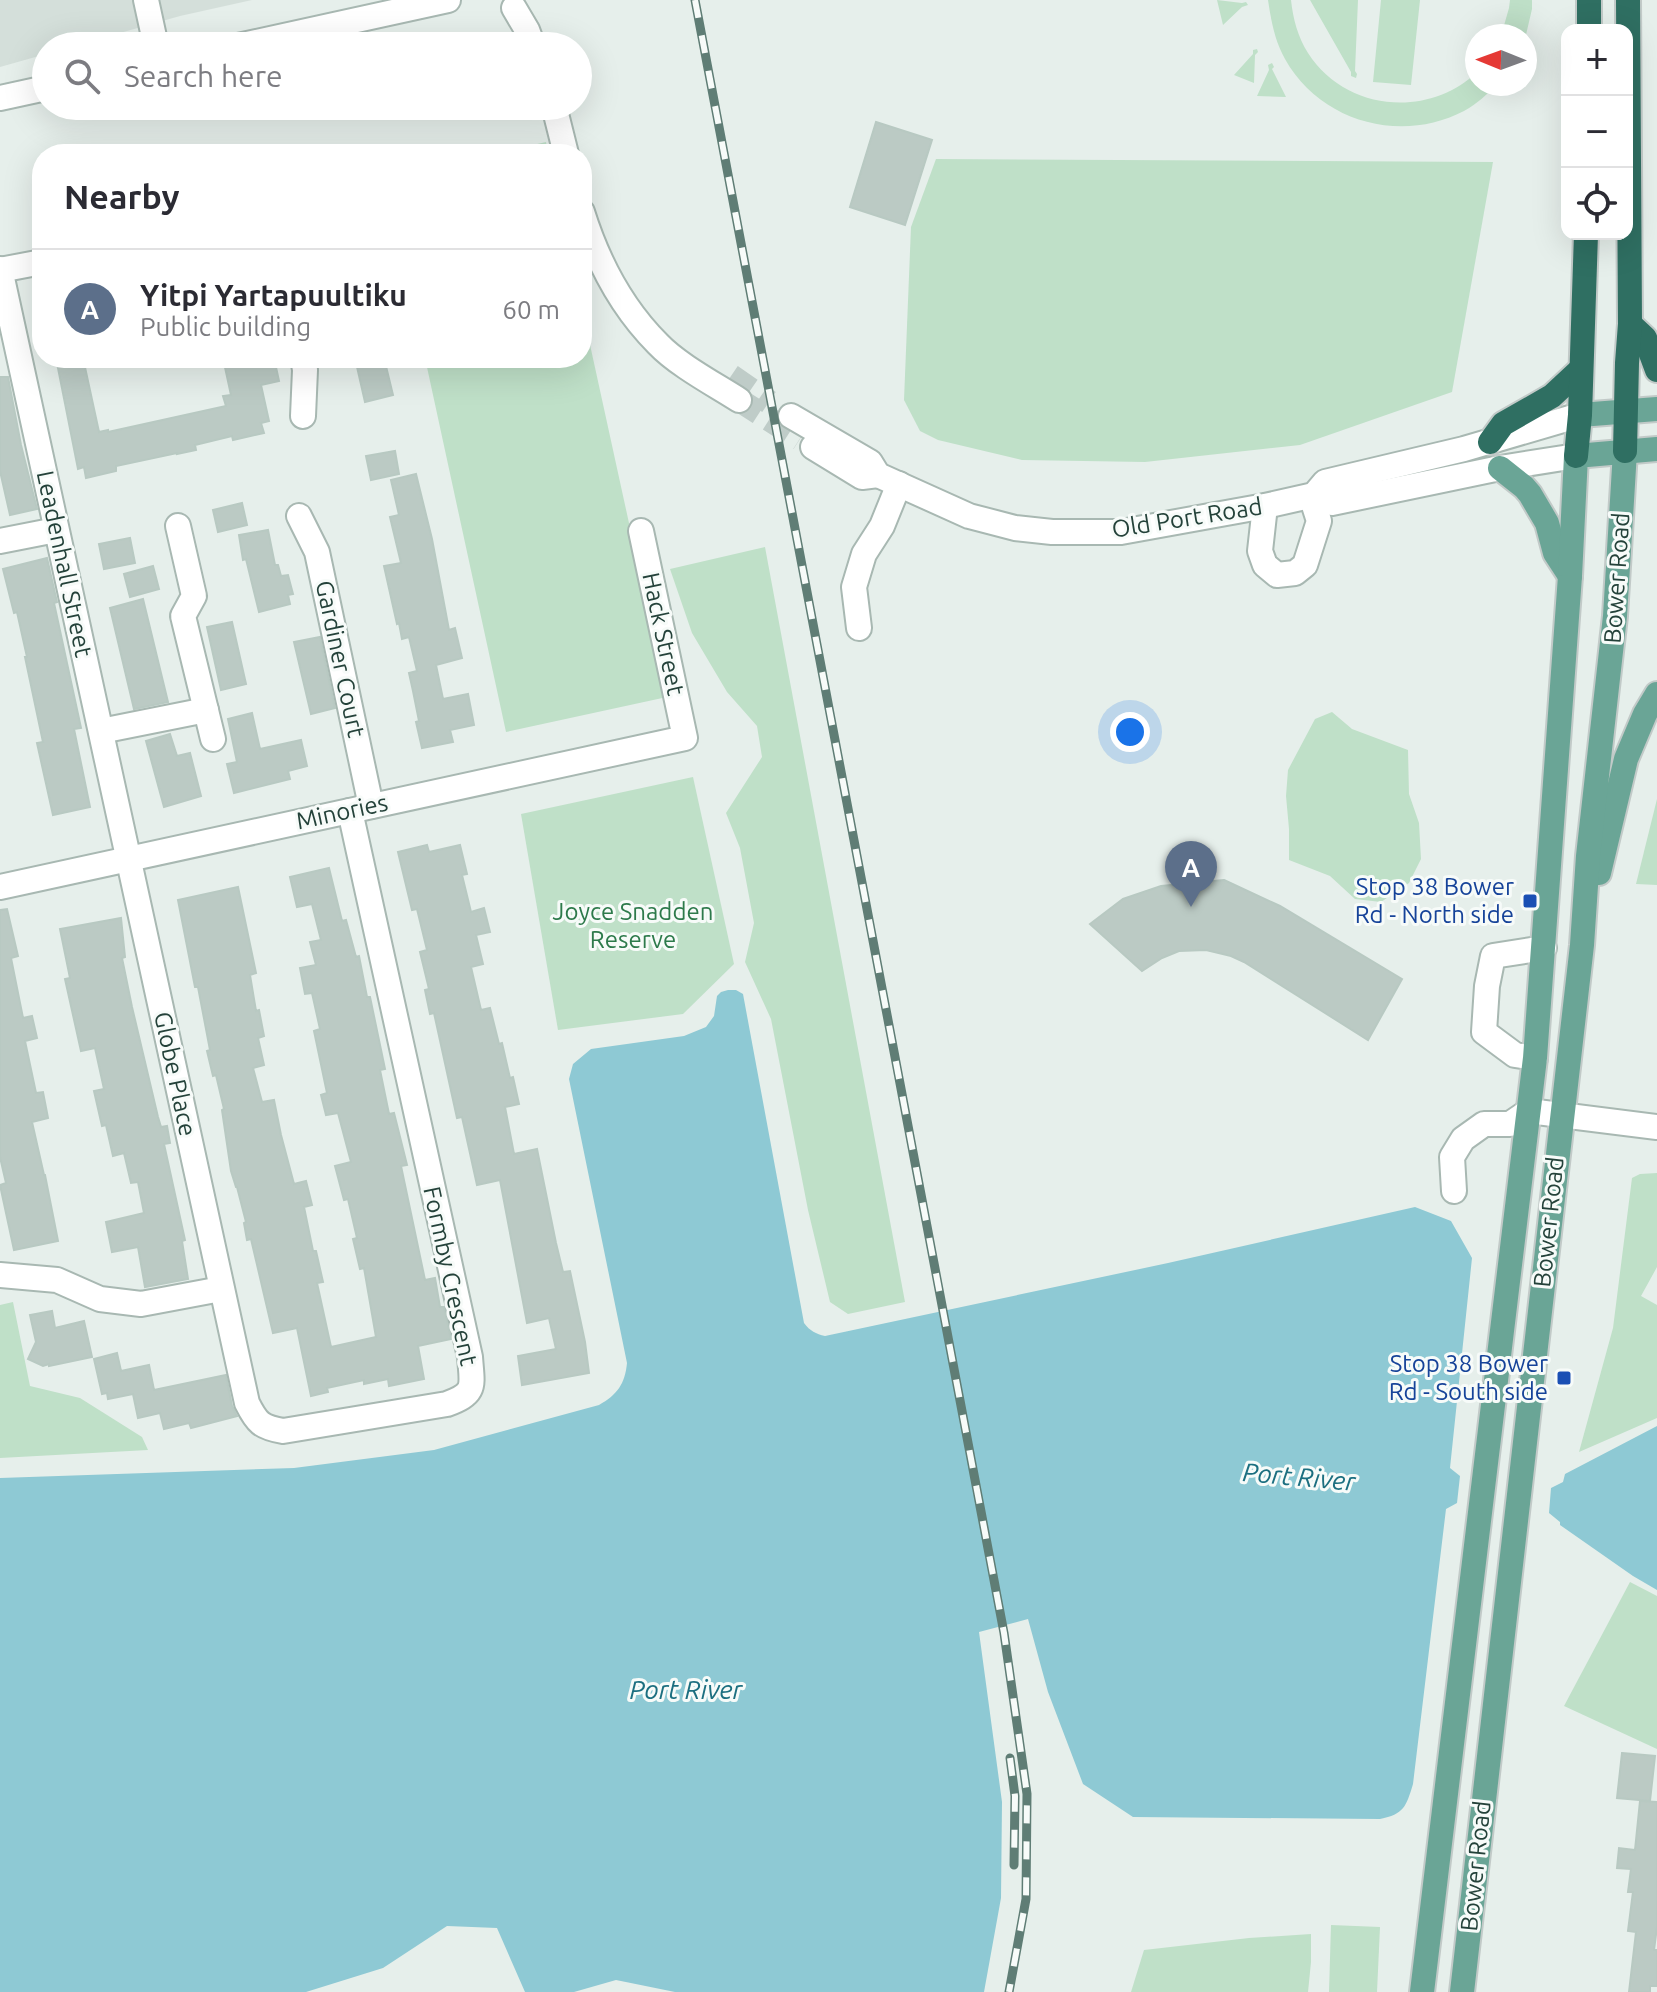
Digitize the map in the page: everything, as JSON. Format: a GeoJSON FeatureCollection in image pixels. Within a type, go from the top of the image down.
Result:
{"type":"FeatureCollection","features":[{"type":"Feature","properties":{"kind":"highway"},"geometry":{"type":"LineString","coordinates":[[1589,0],[1589,24]]}},
{"type":"Feature","properties":{"kind":"highway"},"geometry":{"type":"LineString","coordinates":[[1625,451],[1630,324],[1628,0]]}},
{"type":"Feature","properties":{"kind":"highway"},"geometry":{"type":"LineString","coordinates":[[1576,456],[1586,240]]}},
{"type":"Feature","properties":{"kind":"highway"},"geometry":{"type":"LineString","coordinates":[[1630,324],[1645,338],[1657,370]]}},
{"type":"Feature","properties":{"kind":"highway"},"geometry":{"type":"LineString","coordinates":[[1490,442],[1503,424],[1552,396],[1581,369]]}},
{"type":"Feature","properties":{"kind":"main road","name":"Old Port Road"},"geometry":{"type":"LineString","coordinates":[[1580,415],[1657,409]]}},
{"type":"Feature","properties":{"kind":"main road","name":"Old Port Road"},"geometry":{"type":"LineString","coordinates":[[1576,456],[1657,449]]}},
{"type":"Feature","properties":{"kind":"main road","name":"Bower Road"},"geometry":{"type":"LineString","coordinates":[[1462,1992],[1582,945],[1588,856],[1615,616],[1625,451]]}},
{"type":"Feature","properties":{"kind":"main road","name":"Bower Road"},"geometry":{"type":"LineString","coordinates":[[1422,1992],[1535,1058],[1576,456]]}},
{"type":"Feature","properties":{"kind":"main road"},"geometry":{"type":"LineString","coordinates":[[1500,468],[1530,494],[1547,523],[1555,553],[1570,576]]}},
{"type":"Feature","properties":{"kind":"main road"},"geometry":{"type":"LineString","coordinates":[[1582,945],[1626,759],[1657,694]]}},
{"type":"Feature","properties":{"kind":"street"},"geometry":{"type":"LineString","coordinates":[[146,0],[153,32]]}},
{"type":"Feature","properties":{"kind":"street"},"geometry":{"type":"LineString","coordinates":[[302,32],[448,0]]}},
{"type":"Feature","properties":{"kind":"street"},"geometry":{"type":"LineString","coordinates":[[512,3],[528,32]]}},
{"type":"Feature","properties":{"kind":"street"},"geometry":{"type":"LineString","coordinates":[[0,98],[32,91]]}},
{"type":"Feature","properties":{"kind":"street"},"geometry":{"type":"LineString","coordinates":[[558,120],[564,144]]}},
{"type":"Feature","properties":{"kind":"street"},"geometry":{"type":"LineString","coordinates":[[592,241],[630,312],[659,346],[739,400]]}},
{"type":"Feature","properties":{"kind":"street"},"geometry":{"type":"LineString","coordinates":[[0,270],[32,264]]}},
{"type":"Feature","properties":{"kind":"street","name":"Leadenhall Street"},"geometry":{"type":"LineString","coordinates":[[0,270],[130,859]]}},
{"type":"Feature","properties":{"kind":"street"},"geometry":{"type":"LineString","coordinates":[[607,273],[667,333],[697,357],[731,376]]}},
{"type":"Feature","properties":{"kind":"street"},"geometry":{"type":"LineString","coordinates":[[303,416],[305,368]]}},
{"type":"Feature","properties":{"kind":"street","name":"Old Port Road"},"geometry":{"type":"LineString","coordinates":[[796,428],[870,462],[888,479],[969,516],[1015,528],[1052,532],[1121,532],[1312,495],[1325,482],[1490,442],[1580,415]]}},
{"type":"Feature","properties":{"kind":"street","name":"Old Port Road"},"geometry":{"type":"LineString","coordinates":[[1312,495],[1332,503],[1500,468],[1576,456]]}},
{"type":"Feature","properties":{"kind":"street"},"geometry":{"type":"LineString","coordinates":[[859,628],[854,587],[864,554],[882,526],[888,479]]}},
{"type":"Feature","properties":{"kind":"street"},"geometry":{"type":"LineString","coordinates":[[1265,506],[1260,551],[1265,565],[1277,575],[1295,573],[1305,565],[1319,521],[1312,495]]}},
{"type":"Feature","properties":{"kind":"street","name":"Gardiner Court"},"geometry":{"type":"LineString","coordinates":[[299,516],[317,552],[361,808]]}},
{"type":"Feature","properties":{"kind":"street"},"geometry":{"type":"LineString","coordinates":[[178,526],[194,596],[183,616],[213,739]]}},
{"type":"Feature","properties":{"kind":"street"},"geometry":{"type":"LineString","coordinates":[[0,541],[56,530]]}},
{"type":"Feature","properties":{"kind":"street","name":"Hack Street"},"geometry":{"type":"LineString","coordinates":[[641,531],[685,738]]}},
{"type":"Feature","properties":{"kind":"street"},"geometry":{"type":"LineString","coordinates":[[101,731],[206,710]]}},
{"type":"Feature","properties":{"kind":"street","name":"Minories"},"geometry":{"type":"LineString","coordinates":[[0,887],[685,738]]}},
{"type":"Feature","properties":{"kind":"street","name":"Formby Crescent"},"geometry":{"type":"LineString","coordinates":[[221,1289],[247,1403],[255,1420],[267,1428],[283,1431],[447,1404],[464,1398],[472,1386],[470,1357],[361,808]]}},
{"type":"Feature","properties":{"kind":"street","name":"Globe Place"},"geometry":{"type":"LineString","coordinates":[[130,859],[221,1289]]}},
{"type":"Feature","properties":{"kind":"street"},"geometry":{"type":"LineString","coordinates":[[1535,1058],[1515,1055],[1484,1032],[1487,986],[1493,956],[1544,948]]}},
{"type":"Feature","properties":{"kind":"street"},"geometry":{"type":"LineString","coordinates":[[1454,1191],[1452,1157],[1463,1139],[1484,1124],[1510,1124],[1529,1111],[1657,1127]]}},
{"type":"Feature","properties":{"kind":"street"},"geometry":{"type":"LineString","coordinates":[[0,1275],[57,1280],[100,1299],[141,1304],[221,1289]]}},
{"type":"Feature","properties":{"kind":"shaded area"},"geometry":{"type":"Polygon","coordinates":[[[0,0],[252,0],[123,32],[32,32],[32,58],[0,67],[0,0]]]}},
{"type":"Feature","properties":{"kind":"green space"},"geometry":{"type":"Polygon","coordinates":[[[1217,0],[1246,2],[1248,5],[1223,25],[1217,0]]]}},
{"type":"Feature","properties":{"kind":"green space"},"geometry":{"type":"Polygon","coordinates":[[[1268,0],[1291,0],[1296,28],[1308,53],[1324,72],[1343,87],[1365,97],[1388,102],[1412,102],[1435,97],[1465,81],[1465,96],[1485,96],[1464,111],[1440,121],[1414,126],[1389,126],[1364,121],[1340,112],[1300,81],[1285,59],[1272,23],[1268,0]]]}},
{"type":"Feature","properties":{"kind":"green space"},"geometry":{"type":"Polygon","coordinates":[[[1310,0],[1358,0],[1356,78],[1351,76],[1310,0]]]}},
{"type":"Feature","properties":{"kind":"green space"},"geometry":{"type":"Polygon","coordinates":[[[1381,0],[1420,0],[1411,85],[1373,82],[1381,0]]]}},
{"type":"Feature","properties":{"kind":"green space"},"geometry":{"type":"Polygon","coordinates":[[[1510,0],[1532,0],[1528,24],[1504,24],[1510,0]]]}},
{"type":"Feature","properties":{"kind":"green space"},"geometry":{"type":"Polygon","coordinates":[[[1257,49],[1254,83],[1234,75],[1253,54],[1253,50],[1257,49]]]}},
{"type":"Feature","properties":{"kind":"green space"},"geometry":{"type":"Polygon","coordinates":[[[1272,63],[1286,97],[1257,96],[1269,70],[1268,65],[1272,63]]]}},
{"type":"Feature","properties":{"kind":"green space"},"geometry":{"type":"Polygon","coordinates":[[[936,159],[1493,162],[1452,392],[1300,445],[1145,462],[1022,460],[938,440],[920,431],[904,400],[911,227],[936,159]]]}},
{"type":"Feature","properties":{"kind":"green space"},"geometry":{"type":"Polygon","coordinates":[[[592,354],[667,697],[506,732],[427,368],[592,368],[592,354]]]}},
{"type":"Feature","properties":{"kind":"green space"},"geometry":{"type":"Polygon","coordinates":[[[765,547],[905,1302],[848,1314],[830,1302],[808,1210],[771,1019],[745,962],[754,923],[740,848],[726,813],[762,757],[757,726],[727,692],[692,633],[670,569],[765,547]]]}},
{"type":"Feature","properties":{"kind":"green space"},"geometry":{"type":"Polygon","coordinates":[[[1332,712],[1352,729],[1408,750],[1409,794],[1419,823],[1421,859],[1409,883],[1381,902],[1355,899],[1330,876],[1289,860],[1288,770],[1315,719],[1332,712]]]}},
{"type":"Feature","properties":{"kind":"green space","name":"Joyce Snadden Reserve"},"geometry":{"type":"Polygon","coordinates":[[[693,777],[734,964],[683,1014],[558,1030],[521,814],[693,777]]]}},
{"type":"Feature","properties":{"kind":"green space"},"geometry":{"type":"Polygon","coordinates":[[[1657,799],[1657,885],[1636,884],[1657,799]]]}},
{"type":"Feature","properties":{"kind":"green space"},"geometry":{"type":"Polygon","coordinates":[[[1657,1173],[1657,1267],[1641,1296],[1657,1305],[1657,1418],[1579,1452],[1613,1328],[1632,1178],[1657,1173]]]}},
{"type":"Feature","properties":{"kind":"green space"},"geometry":{"type":"Polygon","coordinates":[[[13,1302],[30,1386],[80,1398],[142,1437],[148,1450],[0,1458],[0,1305],[13,1302]]]}},
{"type":"Feature","properties":{"kind":"green space"},"geometry":{"type":"Polygon","coordinates":[[[1630,1582],[1657,1596],[1657,1749],[1564,1706],[1630,1582]]]}},
{"type":"Feature","properties":{"kind":"green space"},"geometry":{"type":"Polygon","coordinates":[[[1331,1925],[1380,1927],[1377,1992],[1329,1992],[1331,1925]]]}},
{"type":"Feature","properties":{"kind":"green space"},"geometry":{"type":"Polygon","coordinates":[[[1311,1934],[1308,1992],[1131,1992],[1144,1950],[1311,1934]]]}},
{"type":"Feature","properties":{"kind":"water","name":"Port River"},"geometry":{"type":"Polygon","coordinates":[[[728,990],[743,994],[804,1323],[825,1336],[1415,1207],[1451,1221],[1472,1258],[1450,1468],[1460,1476],[1457,1503],[1446,1509],[1413,1784],[1403,1808],[1394,1815],[1380,1819],[1133,1817],[1083,1784],[1048,1692],[1028,1619],[979,1632],[1002,1802],[1001,1898],[984,1992],[675,1992],[616,1980],[574,1992],[525,1992],[497,1928],[447,1926],[383,1968],[306,1992],[0,1992],[0,1478],[294,1468],[434,1450],[605,1401],[622,1383],[627,1363],[569,1079],[573,1064],[591,1049],[684,1036],[706,1027],[714,1016],[717,996],[728,990]]]}},
{"type":"Feature","properties":{"kind":"water"},"geometry":{"type":"Polygon","coordinates":[[[1657,1426],[1657,1590],[1560,1525],[1549,1513],[1551,1488],[1563,1482],[1565,1474],[1657,1426]]]}},
{"type":"Feature","properties":{"kind":"building"},"geometry":{"type":"Polygon","coordinates":[[[876,122],[932,140],[905,225],[850,207],[876,122]]]}},
{"type":"Feature","properties":{"kind":"building"},"geometry":{"type":"Polygon","coordinates":[[[58,368],[85,368],[99,432],[108,432],[226,406],[223,396],[231,395],[225,368],[276,368],[279,381],[261,385],[269,421],[261,423],[264,433],[233,440],[232,436],[195,445],[196,450],[116,466],[116,471],[86,478],[84,467],[78,469],[58,368]]]}},
{"type":"Feature","properties":{"kind":"building"},"geometry":{"type":"Polygon","coordinates":[[[357,368],[386,368],[393,395],[365,402],[357,368]]]}},
{"type":"Feature","properties":{"kind":"building"},"geometry":{"type":"Polygon","coordinates":[[[0,377],[8,377],[37,509],[10,515],[0,471],[0,377]]]}},
{"type":"Feature","properties":{"kind":"building"},"geometry":{"type":"Polygon","coordinates":[[[395,451],[399,474],[371,480],[366,456],[395,451]]]}},
{"type":"Feature","properties":{"kind":"building"},"geometry":{"type":"Polygon","coordinates":[[[416,474],[449,630],[455,628],[462,658],[436,665],[443,699],[468,694],[474,725],[450,730],[453,742],[422,748],[409,673],[417,671],[409,637],[402,639],[397,624],[384,566],[401,563],[390,517],[399,515],[391,480],[416,474]]]}},
{"type":"Feature","properties":{"kind":"building"},"geometry":{"type":"Polygon","coordinates":[[[242,503],[247,525],[218,532],[213,510],[242,503]]]}},
{"type":"Feature","properties":{"kind":"building"},"geometry":{"type":"Polygon","coordinates":[[[268,530],[275,565],[278,565],[281,576],[288,575],[293,594],[288,595],[290,604],[259,612],[246,559],[243,560],[239,535],[268,530]]]}},
{"type":"Feature","properties":{"kind":"building"},"geometry":{"type":"Polygon","coordinates":[[[130,538],[135,563],[104,569],[99,544],[130,538]]]}},
{"type":"Feature","properties":{"kind":"building"},"geometry":{"type":"Polygon","coordinates":[[[47,558],[81,728],[74,729],[90,807],[53,815],[37,743],[43,742],[27,657],[3,569],[47,558]]]}},
{"type":"Feature","properties":{"kind":"building"},"geometry":{"type":"Polygon","coordinates":[[[153,566],[159,589],[130,597],[124,574],[153,566]]]}},
{"type":"Feature","properties":{"kind":"building"},"geometry":{"type":"Polygon","coordinates":[[[143,599],[168,702],[134,709],[110,608],[143,599]]]}},
{"type":"Feature","properties":{"kind":"building"},"geometry":{"type":"Polygon","coordinates":[[[232,622],[246,684],[221,690],[207,627],[232,622]]]}},
{"type":"Feature","properties":{"kind":"building"},"geometry":{"type":"Polygon","coordinates":[[[320,637],[335,708],[311,714],[294,642],[320,637]]]}},
{"type":"Feature","properties":{"kind":"building"},"geometry":{"type":"Polygon","coordinates":[[[252,713],[260,749],[301,740],[307,766],[288,771],[290,779],[234,793],[227,764],[237,762],[228,719],[252,713]]]}},
{"type":"Feature","properties":{"kind":"building"},"geometry":{"type":"Polygon","coordinates":[[[170,734],[177,756],[190,753],[201,796],[164,807],[146,741],[170,734]]]}},
{"type":"Feature","properties":{"kind":"building"},"geometry":{"type":"Polygon","coordinates":[[[427,845],[429,852],[460,845],[467,874],[462,875],[471,912],[484,908],[490,932],[476,935],[483,964],[471,967],[481,1010],[490,1008],[510,1078],[513,1077],[519,1104],[505,1107],[514,1154],[537,1149],[563,1272],[570,1271],[589,1373],[522,1385],[518,1356],[556,1349],[549,1318],[527,1323],[500,1180],[477,1185],[462,1117],[457,1118],[434,1013],[430,1014],[425,990],[429,989],[420,952],[427,950],[417,909],[412,910],[398,852],[427,845]]]}},
{"type":"Feature","properties":{"kind":"building"},"geometry":{"type":"Polygon","coordinates":[[[329,868],[342,921],[346,920],[356,957],[359,956],[367,997],[370,997],[385,1069],[380,1070],[389,1114],[394,1113],[407,1165],[401,1166],[425,1280],[435,1278],[440,1307],[444,1307],[451,1339],[418,1346],[424,1379],[389,1386],[388,1379],[364,1384],[364,1380],[327,1388],[328,1392],[311,1396],[297,1328],[273,1333],[251,1239],[247,1240],[246,1222],[231,1171],[224,1109],[207,1051],[210,1050],[198,987],[195,987],[178,900],[238,887],[256,973],[250,975],[256,1011],[259,1010],[264,1036],[258,1038],[264,1065],[253,1068],[262,1102],[274,1100],[294,1184],[306,1181],[312,1205],[304,1207],[323,1282],[317,1283],[331,1347],[376,1337],[364,1268],[360,1269],[353,1239],[357,1238],[348,1199],[344,1200],[335,1166],[351,1162],[338,1113],[326,1115],[321,1095],[327,1093],[314,1031],[320,1029],[312,993],[305,994],[300,968],[316,965],[310,942],[321,940],[312,904],[297,907],[290,877],[329,868]]]}},
{"type":"Feature","properties":{"kind":"building"},"geometry":{"type":"Polygon","coordinates":[[[1224,880],[1280,906],[1402,979],[1368,1040],[1231,956],[1206,950],[1179,951],[1142,971],[1090,924],[1123,899],[1161,886],[1224,880]]]}},
{"type":"Feature","properties":{"kind":"building"},"geometry":{"type":"Polygon","coordinates":[[[7,909],[18,956],[11,958],[23,1018],[32,1016],[37,1038],[25,1041],[36,1093],[43,1092],[48,1118],[32,1122],[58,1241],[14,1250],[0,1185],[6,1183],[0,1157],[0,910],[7,909]]]}},
{"type":"Feature","properties":{"kind":"building"},"geometry":{"type":"Polygon","coordinates":[[[121,918],[125,957],[122,958],[132,1007],[158,1117],[161,1127],[167,1126],[170,1143],[164,1144],[185,1240],[182,1241],[188,1279],[145,1287],[138,1247],[112,1252],[106,1222],[144,1213],[138,1182],[131,1183],[124,1153],[113,1156],[106,1125],[102,1126],[94,1091],[104,1089],[95,1048],[81,1051],[65,979],[70,978],[60,929],[121,918]]]}},
{"type":"Feature","properties":{"kind":"building"},"geometry":{"type":"Polygon","coordinates":[[[52,1311],[55,1328],[84,1321],[92,1357],[49,1366],[28,1359],[36,1342],[30,1315],[52,1311]]]}},
{"type":"Feature","properties":{"kind":"building"},"geometry":{"type":"Polygon","coordinates":[[[117,1353],[121,1371],[149,1365],[154,1390],[226,1375],[237,1416],[191,1428],[189,1423],[164,1429],[160,1413],[138,1418],[133,1394],[108,1399],[107,1393],[102,1394],[94,1359],[117,1353]]]}},
{"type":"Feature","properties":{"kind":"building"},"geometry":{"type":"Polygon","coordinates":[[[1622,1753],[1655,1756],[1650,1801],[1617,1798],[1622,1753]]]}},
{"type":"Feature","properties":{"kind":"building"},"geometry":{"type":"Polygon","coordinates":[[[1640,1801],[1657,1802],[1657,1927],[1654,1950],[1657,1950],[1657,1986],[1650,1986],[1650,1992],[1629,1992],[1636,1932],[1628,1931],[1633,1892],[1628,1892],[1631,1869],[1617,1868],[1619,1848],[1635,1850],[1640,1801]]]}},
{"type":"Feature","properties":{"kind":"tunnel"},"geometry":{"type":"LineString","coordinates":[[731,376],[769,402]]}},
{"type":"Feature","properties":{"kind":"tunnel"},"geometry":{"type":"LineString","coordinates":[[739,400],[800,439]]}},
{"type":"Feature","properties":{"kind":"railway"},"geometry":{"type":"LineString","coordinates":[[695,0],[1004,1633],[1027,1794],[1026,1899],[1009,1992]]}},
{"type":"Feature","properties":{"kind":"railway"},"geometry":{"type":"LineString","coordinates":[[1010,1758],[1015,1796],[1014,1865]]}},
{"type":"Feature","properties":{"kind":"place","name":"Stop 38 Bower Rd - North side"},"geometry":{"type":"Point","coordinates":[1530,901]}},
{"type":"Feature","properties":{"kind":"place","name":"Yitpi Yartapuultiku"},"geometry":{"type":"Point","coordinates":[1191,907]}},
{"type":"Feature","properties":{"kind":"place","name":"Stop 38 Bower Rd - South side"},"geometry":{"type":"Point","coordinates":[1564,1378]}}]}
